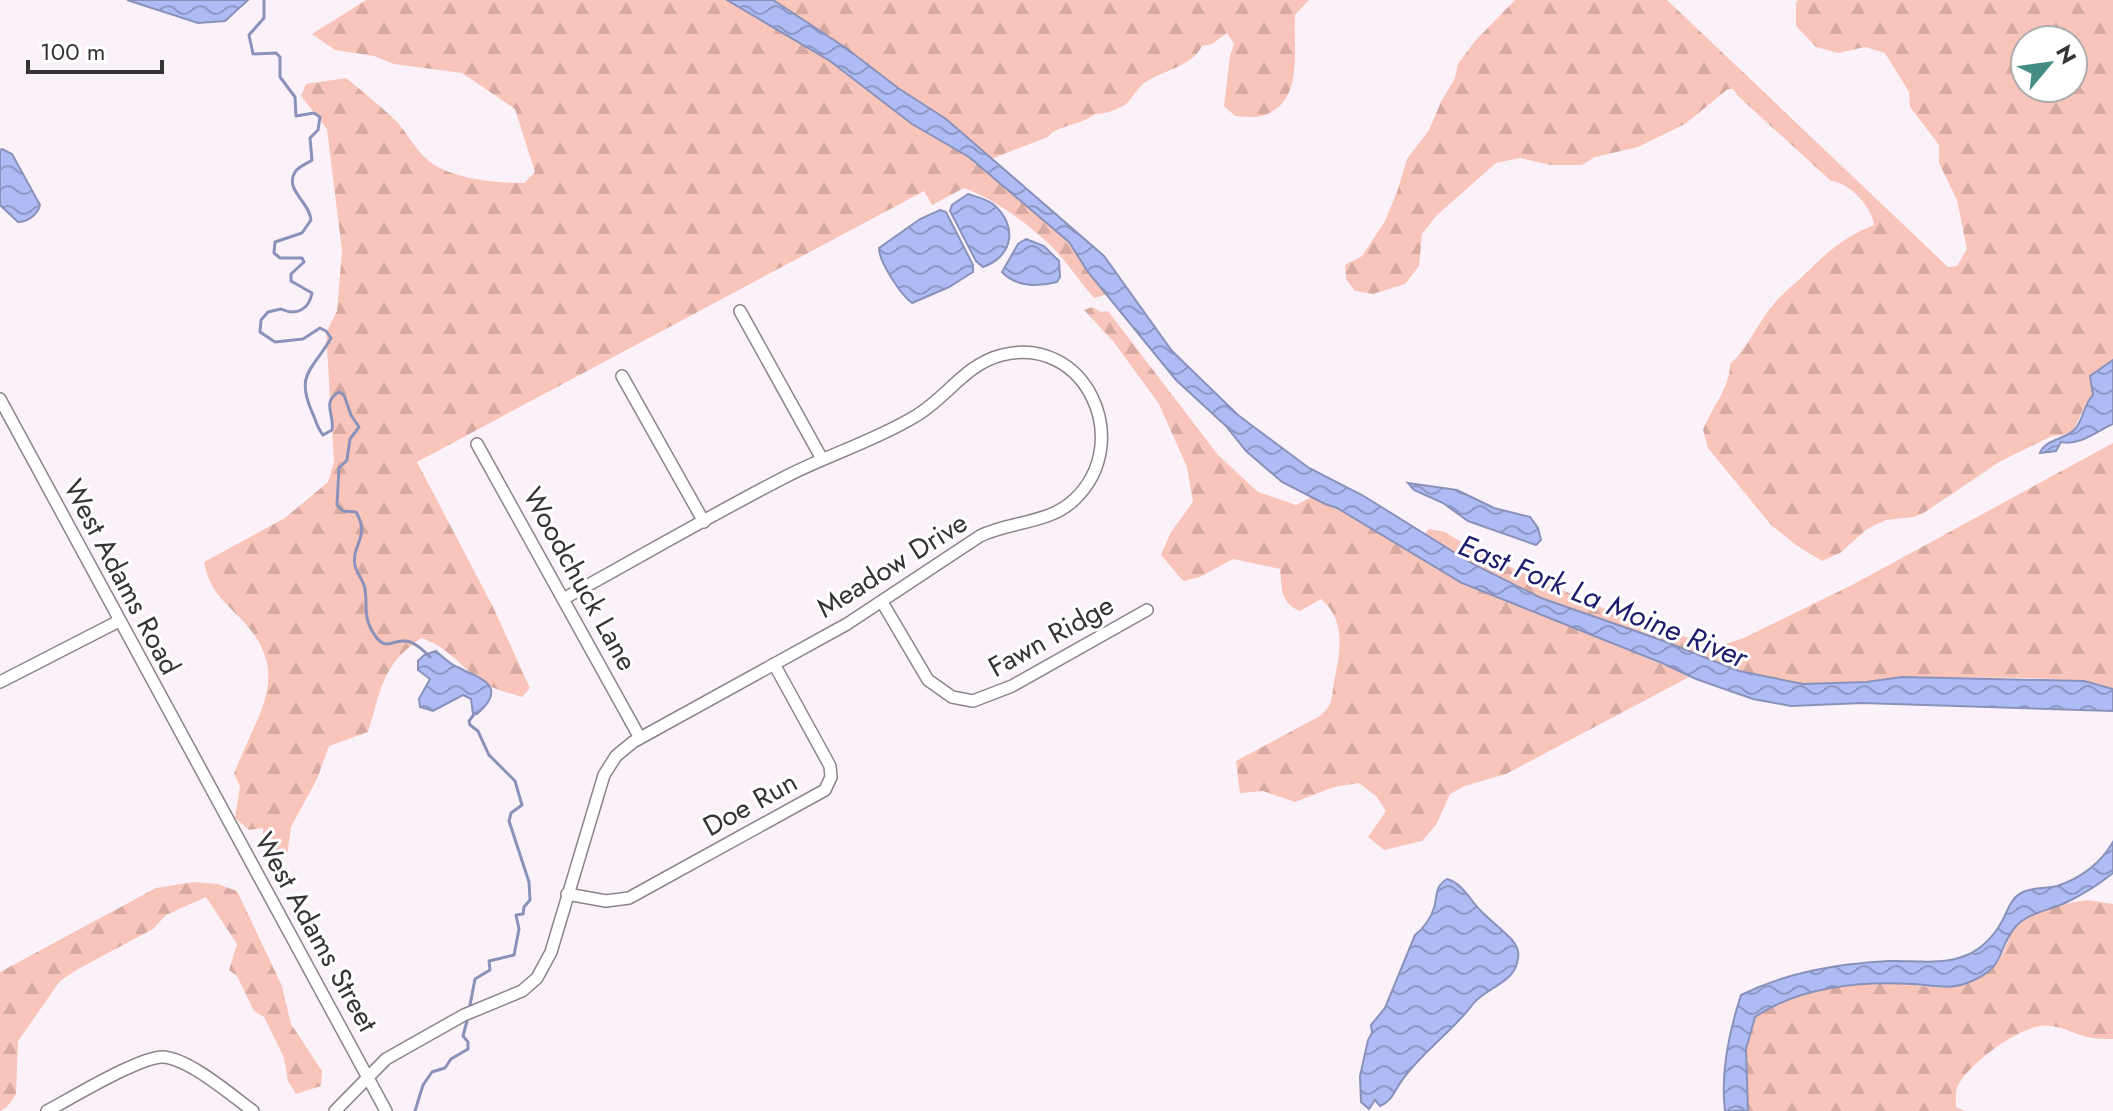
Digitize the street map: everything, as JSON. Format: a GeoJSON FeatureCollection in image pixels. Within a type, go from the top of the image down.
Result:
{"type":"FeatureCollection","features":[{"type":"Feature","properties":{"kind":"street"},"geometry":{"type":"LineString","coordinates":[[740,311],[822,459]]}},
{"type":"Feature","properties":{"kind":"street","name":"Meadow Drive"},"geometry":{"type":"LineString","coordinates":[[335,1111],[386,1059],[464,1015],[512,997],[533,983],[541,973],[551,952],[604,775],[616,756],[640,738],[882,602],[980,536],[1056,513],[1076,499],[1089,484],[1100,459],[1103,435],[1096,404],[1079,378],[1061,364],[1026,353],[1006,354],[985,361],[918,415],[822,459],[563,599]]}},
{"type":"Feature","properties":{"kind":"street"},"geometry":{"type":"LineString","coordinates":[[622,376],[704,522]]}},
{"type":"Feature","properties":{"kind":"street","name":"West Adams Road"},"geometry":{"type":"LineString","coordinates":[[0,399],[203,777]]}},
{"type":"Feature","properties":{"kind":"street","name":"Woodchuck Lane"},"geometry":{"type":"LineString","coordinates":[[477,444],[640,738]]}},
{"type":"Feature","properties":{"kind":"street","name":"Fawn Ridge"},"geometry":{"type":"LineString","coordinates":[[882,602],[928,680],[952,697],[973,701],[1012,686],[1147,610]]}},
{"type":"Feature","properties":{"kind":"street"},"geometry":{"type":"LineString","coordinates":[[0,682],[119,621]]}},
{"type":"Feature","properties":{"kind":"street","name":"Doe Run"},"geometry":{"type":"LineString","coordinates":[[567,894],[606,901],[629,898],[825,790],[831,777],[830,766],[774,664]]}},
{"type":"Feature","properties":{"kind":"street","name":"West Adams Street"},"geometry":{"type":"LineString","coordinates":[[203,777],[386,1111]]}},
{"type":"Feature","properties":{"kind":"street"},"geometry":{"type":"LineString","coordinates":[[47,1111],[145,1060],[165,1057],[187,1065],[253,1111]]}},
{"type":"Feature","properties":{"kind":"green space"},"geometry":{"type":"Polygon","coordinates":[[[366,0],[727,0],[830,61],[912,124],[969,157],[1069,242],[1088,272],[1108,294],[1094,298],[1049,244],[987,198],[964,188],[932,205],[924,191],[417,462],[493,607],[530,688],[522,697],[488,686],[445,651],[421,638],[390,668],[368,732],[329,746],[317,779],[291,827],[287,855],[282,858],[271,856],[263,848],[263,828],[249,830],[235,818],[240,786],[234,774],[266,695],[266,658],[257,639],[217,594],[204,562],[285,518],[328,482],[334,462],[326,333],[337,311],[342,251],[327,129],[301,96],[306,84],[346,78],[393,118],[424,156],[438,167],[474,179],[513,183],[524,183],[535,172],[515,109],[462,73],[394,64],[374,56],[335,50],[312,34],[366,0]]]}},
{"type":"Feature","properties":{"kind":"green space"},"geometry":{"type":"Polygon","coordinates":[[[773,0],[1309,0],[1295,15],[1294,74],[1285,100],[1275,110],[1258,117],[1235,116],[1224,106],[1234,44],[1227,33],[1212,44],[1202,46],[1183,64],[1143,84],[1119,108],[1095,114],[1048,137],[991,159],[946,119],[773,0]]]}},
{"type":"Feature","properties":{"kind":"green space"},"geometry":{"type":"Polygon","coordinates":[[[1515,0],[1667,0],[1948,267],[1957,266],[1967,249],[1957,200],[1939,163],[1939,145],[1910,107],[1909,92],[1885,53],[1865,47],[1838,53],[1816,47],[1796,26],[1796,3],[1798,0],[2113,0],[2113,359],[2090,376],[2093,395],[2074,430],[2052,436],[1999,462],[1925,512],[1914,517],[1886,520],[1867,529],[1840,553],[1822,561],[1771,525],[1708,448],[1703,430],[1724,389],[1730,364],[1767,312],[1820,259],[1854,234],[1874,225],[1869,211],[1858,197],[1845,186],[1831,181],[1733,89],[1728,89],[1685,124],[1638,147],[1595,157],[1582,165],[1551,165],[1520,158],[1496,163],[1436,216],[1422,234],[1419,266],[1405,284],[1373,294],[1355,291],[1346,279],[1345,265],[1362,256],[1385,221],[1407,159],[1429,130],[1455,78],[1458,64],[1475,41],[1515,0]]]}},
{"type":"Feature","properties":{"kind":"green space"},"geometry":{"type":"Polygon","coordinates":[[[1092,307],[1101,312],[1108,311],[1218,455],[1258,492],[1296,505],[1313,496],[1462,583],[1691,676],[1506,774],[1465,786],[1450,794],[1436,825],[1422,841],[1384,850],[1368,837],[1386,811],[1376,796],[1359,783],[1334,787],[1295,802],[1263,791],[1240,793],[1236,761],[1320,716],[1330,704],[1340,638],[1335,617],[1321,599],[1300,611],[1293,608],[1283,594],[1280,569],[1233,559],[1200,577],[1183,581],[1161,555],[1171,532],[1193,502],[1187,467],[1159,404],[1113,341],[1084,310],[1092,307]]]}},
{"type":"Feature","properties":{"kind":"green space"},"geometry":{"type":"Polygon","coordinates":[[[2113,443],[2113,689],[2084,681],[2033,678],[1902,677],[1866,682],[1803,684],[1740,671],[1541,598],[1473,564],[1425,534],[1429,529],[1445,532],[1481,554],[1612,612],[1716,647],[1744,638],[1852,585],[2113,443]]]}},
{"type":"Feature","properties":{"kind":"green space"},"geometry":{"type":"Polygon","coordinates":[[[194,882],[217,884],[237,891],[282,986],[291,1024],[322,1071],[321,1086],[296,1094],[288,1081],[284,1058],[264,1017],[254,1011],[237,976],[229,970],[237,944],[206,897],[166,915],[153,929],[60,981],[18,1041],[16,1094],[0,1111],[0,972],[156,888],[194,882]]]}},
{"type":"Feature","properties":{"kind":"green space"},"geometry":{"type":"Polygon","coordinates":[[[2087,900],[2113,904],[2113,1039],[2091,1038],[2047,1025],[2018,1034],[1992,1050],[1962,1079],[1956,1091],[1956,1107],[1965,1111],[1748,1111],[1746,1049],[1754,1017],[1788,1000],[1825,989],[1882,984],[1944,987],[1966,981],[1982,974],[2000,959],[2013,930],[2032,914],[2087,900]]]}},
{"type":"Feature","properties":{"kind":"water"},"geometry":{"type":"Polygon","coordinates":[[[127,0],[248,0],[225,21],[198,23],[127,0]]]}},
{"type":"Feature","properties":{"kind":"water"},"geometry":{"type":"Polygon","coordinates":[[[727,0],[773,0],[946,119],[1104,256],[1172,351],[1238,415],[1309,468],[1362,495],[1473,564],[1541,598],[1739,671],[1803,684],[1866,682],[1902,677],[2084,681],[2113,689],[2113,711],[1862,703],[1791,706],[1753,699],[1696,679],[1462,583],[1337,508],[1282,482],[1246,451],[1226,426],[1176,380],[1088,272],[1069,242],[969,157],[912,124],[830,61],[727,0]]]}},
{"type":"Feature","properties":{"kind":"water"},"geometry":{"type":"Polygon","coordinates":[[[2,149],[12,154],[40,205],[35,214],[25,221],[18,222],[0,205],[2,149]]]}},
{"type":"Feature","properties":{"kind":"water"},"geometry":{"type":"Polygon","coordinates":[[[968,194],[993,204],[1001,212],[1009,230],[1006,248],[993,262],[983,267],[976,261],[950,211],[952,205],[968,194]]]}},
{"type":"Feature","properties":{"kind":"water"},"geometry":{"type":"Polygon","coordinates":[[[940,210],[946,212],[973,265],[973,272],[949,287],[912,303],[891,278],[879,248],[920,219],[940,210]]]}},
{"type":"Feature","properties":{"kind":"water"},"geometry":{"type":"Polygon","coordinates":[[[1026,239],[1044,246],[1059,261],[1060,277],[1057,282],[1028,284],[1014,281],[1002,272],[1018,244],[1026,239]]]}},
{"type":"Feature","properties":{"kind":"water"},"geometry":{"type":"Polygon","coordinates":[[[2113,360],[2113,424],[2082,440],[2061,442],[2056,451],[2040,453],[2046,445],[2075,429],[2093,395],[2090,376],[2113,360]]]}},
{"type":"Feature","properties":{"kind":"water"},"geometry":{"type":"Polygon","coordinates":[[[1408,483],[1457,490],[1494,508],[1530,517],[1538,528],[1541,540],[1536,545],[1468,521],[1443,503],[1414,490],[1408,483]]]}},
{"type":"Feature","properties":{"kind":"water"},"geometry":{"type":"Polygon","coordinates":[[[436,651],[488,684],[491,696],[477,714],[473,714],[471,699],[463,695],[433,711],[420,707],[419,699],[430,679],[418,670],[418,661],[436,651]]]}},
{"type":"Feature","properties":{"kind":"water"},"geometry":{"type":"Polygon","coordinates":[[[2113,842],[2113,873],[2073,899],[2022,921],[2010,934],[1995,964],[1980,977],[1954,986],[1893,983],[1831,988],[1792,998],[1755,1017],[1746,1049],[1748,1111],[1725,1111],[1727,1052],[1741,995],[1776,980],[1831,967],[1888,961],[1938,961],[1967,955],[1991,937],[2017,896],[2074,879],[2096,863],[2113,842]]]}},
{"type":"Feature","properties":{"kind":"water"},"geometry":{"type":"Polygon","coordinates":[[[1447,879],[1462,889],[1513,941],[1518,954],[1516,966],[1506,979],[1479,998],[1419,1060],[1388,1101],[1380,1106],[1375,1100],[1369,1109],[1361,1102],[1360,1076],[1372,1033],[1371,1025],[1385,1008],[1415,935],[1429,919],[1438,888],[1447,879]]]}},
{"type":"Feature","properties":{"kind":"waterway"},"geometry":{"type":"LineString","coordinates":[[264,0],[264,18],[249,35],[253,54],[276,53],[280,57],[280,77],[295,97],[296,116],[314,113],[320,117],[318,130],[310,138],[312,160],[297,170],[292,178],[311,220],[302,233],[275,242],[274,253],[280,258],[302,258],[304,262],[291,274],[291,281],[312,293],[308,304],[301,310],[268,312],[261,320],[260,332],[275,342],[303,339],[320,328],[331,338],[308,372],[305,388],[323,435],[332,430],[330,404],[339,392],[344,395],[359,427],[350,439],[347,460],[339,468],[337,505],[343,511],[356,512],[362,528],[355,566],[364,586],[369,624],[383,643],[410,642],[430,657]]}},
{"type":"Feature","properties":{"kind":"waterway"},"geometry":{"type":"LineString","coordinates":[[470,1005],[475,979],[490,970],[489,961],[514,955],[519,929],[516,915],[523,914],[530,900],[529,882],[509,821],[511,813],[522,805],[515,781],[489,755],[478,731],[470,725],[469,721],[475,713]]}},
{"type":"Feature","properties":{"kind":"waterway"},"geometry":{"type":"LineString","coordinates":[[415,1111],[423,1085],[432,1072],[445,1068],[451,1059],[468,1049],[468,1042],[463,1036],[467,1021]]}},
{"type":"Feature","properties":{"kind":"water label","name":"East Fork La Moine River"},"geometry":{"type":"Point","coordinates":[1603,601]}}]}
